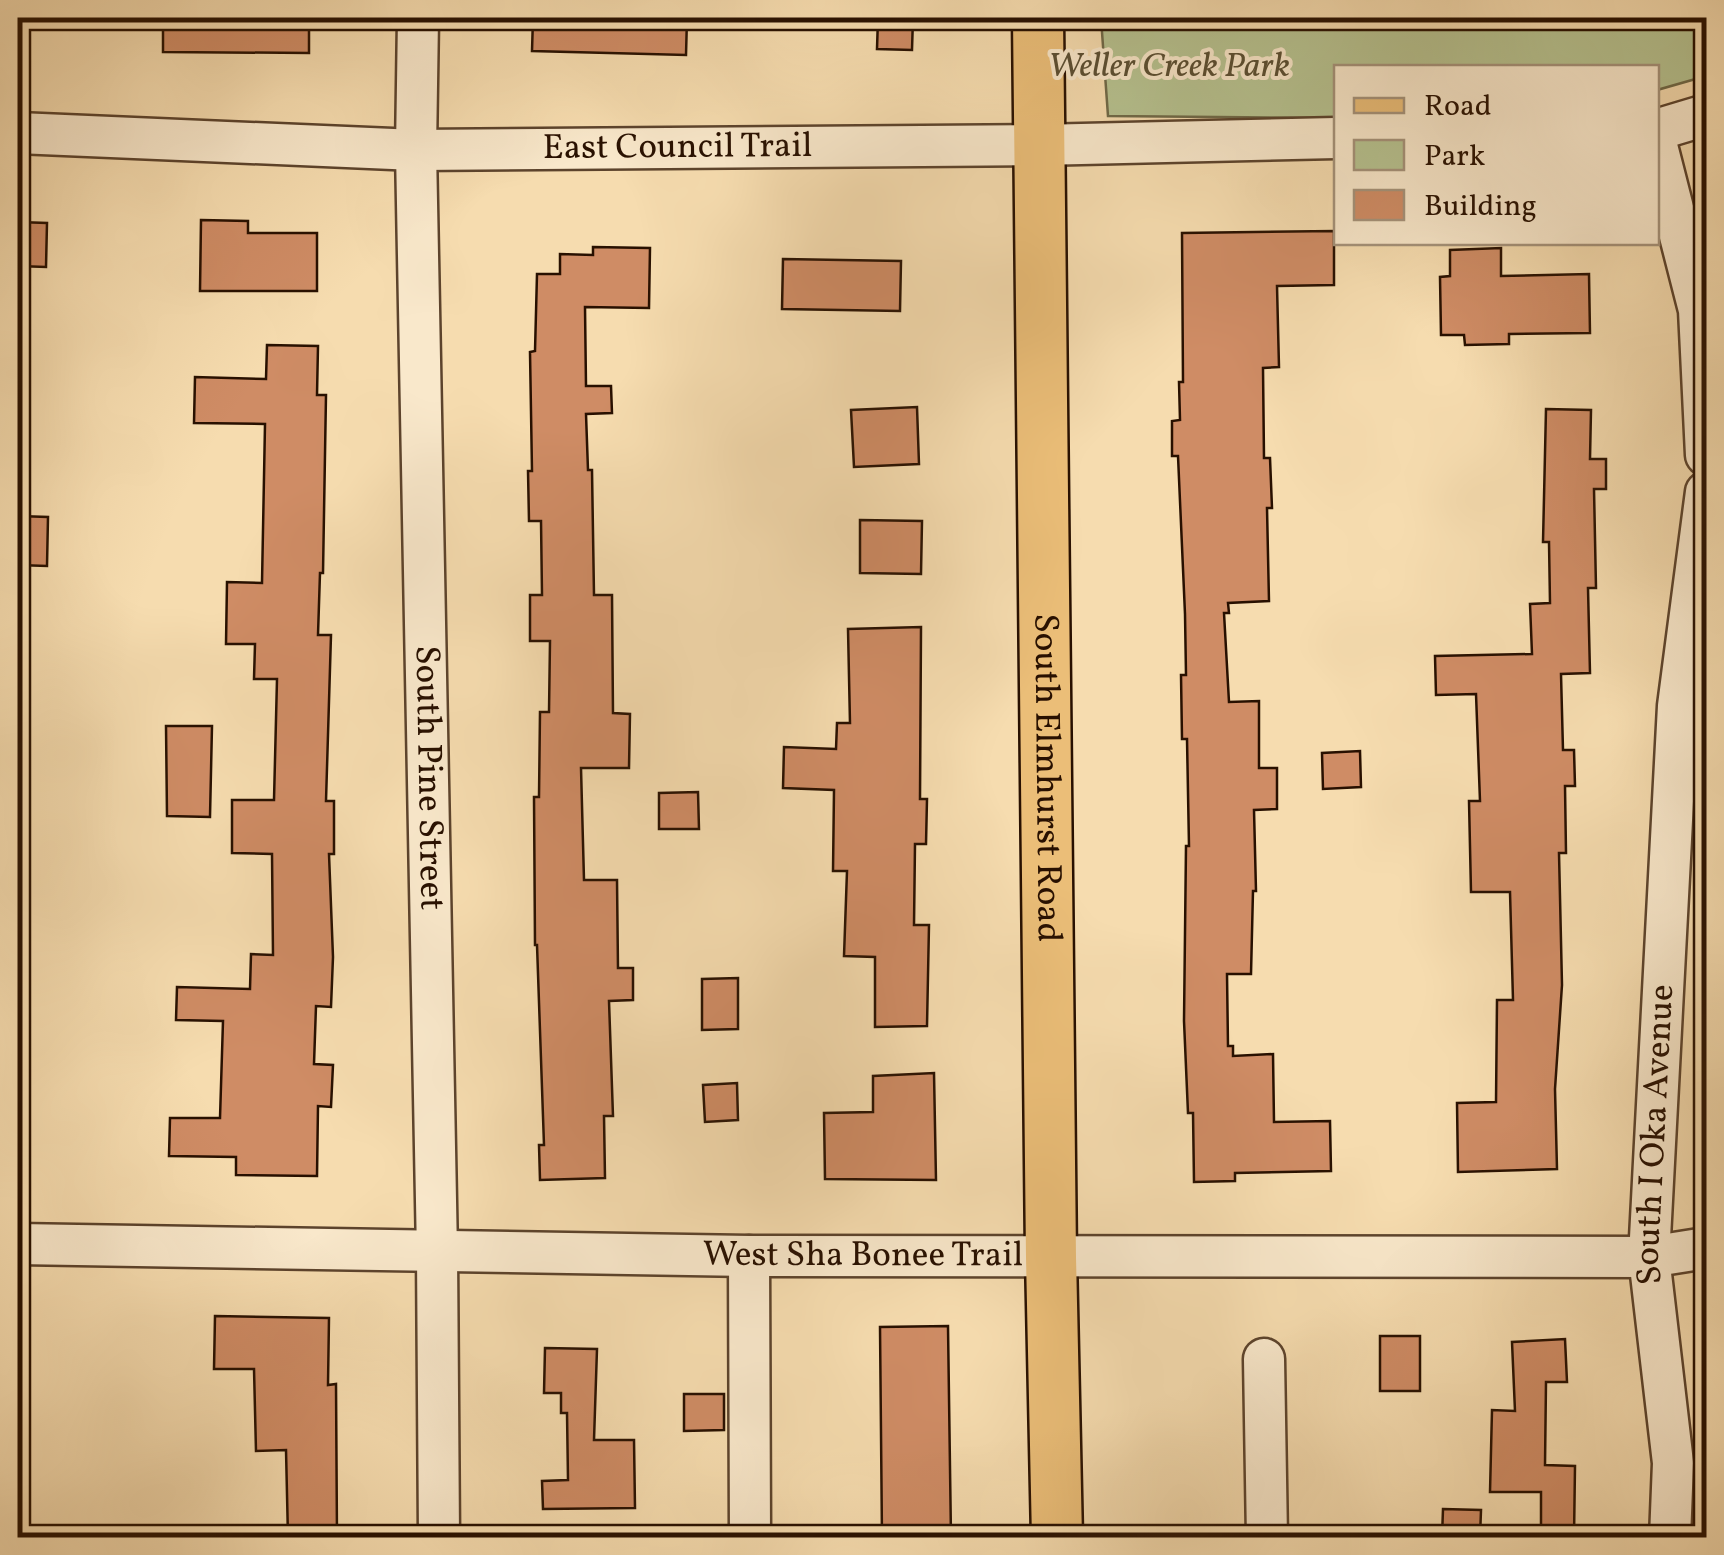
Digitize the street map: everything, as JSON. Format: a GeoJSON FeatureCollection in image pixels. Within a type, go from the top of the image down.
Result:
{"type":"FeatureCollection","features":[{"type":"Feature","properties":{"kind":"main road","name":"South Elmhurst Road"},"geometry":{"type":"LineString","coordinates":[[1038,18],[1057,1538]]}},
{"type":"Feature","properties":{"kind":"street","name":"South Pine Street"},"geometry":{"type":"LineString","coordinates":[[418,18],[416,150],[437,1252],[438,1538]]}},
{"type":"Feature","properties":{"kind":"street"},"geometry":{"type":"LineString","coordinates":[[1659,129],[1706,115]]}},
{"type":"Feature","properties":{"kind":"street","name":"East Council Trail"},"geometry":{"type":"LineString","coordinates":[[18,133],[416,150],[1039,145],[1334,138]]}},
{"type":"Feature","properties":{"kind":"street"},"geometry":{"type":"LineString","coordinates":[[1659,154],[1698,310],[1706,455]]}},
{"type":"Feature","properties":{"kind":"street","name":"South I Oka Avenue"},"geometry":{"type":"LineString","coordinates":[[1670,1538],[1673,1463],[1649,1258],[1678,706],[1706,492]]}},
{"type":"Feature","properties":{"kind":"street","name":"West Sha Bonee Trail"},"geometry":{"type":"LineString","coordinates":[[18,1244],[1051,1257],[1649,1258],[1706,1248]]}},
{"type":"Feature","properties":{"kind":"street"},"geometry":{"type":"LineString","coordinates":[[749,1256],[750,1538]]}},
{"type":"Feature","properties":{"kind":"street"},"geometry":{"type":"LineString","coordinates":[[1264,1359],[1268,1538]]}},
{"type":"Feature","properties":{"kind":"green space","name":"Weller Creek Park"},"geometry":{"type":"Polygon","coordinates":[[[1101,18],[1706,18],[1706,76],[1659,89],[1659,65],[1334,65],[1334,118],[1108,116],[1101,18]]]}},
{"type":"Feature","properties":{"kind":"building"},"geometry":{"type":"Polygon","coordinates":[[[163,18],[309,18],[309,53],[163,52],[163,18]]]}},
{"type":"Feature","properties":{"kind":"building"},"geometry":{"type":"Polygon","coordinates":[[[533,18],[687,18],[686,55],[532,51],[533,18]]]}},
{"type":"Feature","properties":{"kind":"building"},"geometry":{"type":"Polygon","coordinates":[[[878,18],[913,18],[912,50],[877,49],[878,18]]]}},
{"type":"Feature","properties":{"kind":"building"},"geometry":{"type":"Polygon","coordinates":[[[201,220],[248,221],[248,233],[317,233],[317,291],[200,291],[201,220]]]}},
{"type":"Feature","properties":{"kind":"building"},"geometry":{"type":"Polygon","coordinates":[[[18,222],[47,223],[46,267],[18,266],[18,222]]]}},
{"type":"Feature","properties":{"kind":"building"},"geometry":{"type":"Polygon","coordinates":[[[1334,231],[1334,285],[1277,286],[1279,367],[1263,368],[1264,458],[1270,458],[1272,508],[1267,508],[1269,601],[1228,603],[1229,613],[1224,613],[1229,702],[1259,701],[1259,768],[1277,768],[1277,809],[1254,810],[1256,891],[1251,974],[1227,974],[1228,1046],[1233,1046],[1233,1056],[1273,1054],[1274,1122],[1330,1121],[1331,1171],[1235,1173],[1235,1181],[1194,1182],[1193,1113],[1188,1113],[1184,1021],[1189,846],[1187,739],[1182,739],[1185,614],[1178,456],[1172,456],[1172,421],[1180,420],[1179,382],[1183,382],[1182,233],[1334,231]]]}},
{"type":"Feature","properties":{"kind":"building"},"geometry":{"type":"Polygon","coordinates":[[[593,247],[650,248],[649,308],[585,307],[586,386],[611,386],[612,413],[586,414],[588,470],[592,470],[594,595],[612,595],[613,713],[630,714],[629,768],[581,768],[584,880],[617,880],[618,968],[633,968],[633,1000],[609,1001],[613,1116],[604,1116],[605,1178],[540,1180],[539,1145],[544,1145],[535,945],[534,797],[539,797],[540,712],[549,712],[550,641],[530,641],[530,595],[542,595],[541,521],[529,521],[530,352],[535,351],[537,274],[560,274],[560,254],[593,255],[593,247]]]}},
{"type":"Feature","properties":{"kind":"building"},"geometry":{"type":"Polygon","coordinates":[[[1501,248],[1501,276],[1589,274],[1590,333],[1509,334],[1509,344],[1465,345],[1464,335],[1441,335],[1440,277],[1450,276],[1450,250],[1501,248]]]}},
{"type":"Feature","properties":{"kind":"building"},"geometry":{"type":"Polygon","coordinates":[[[783,259],[901,261],[900,311],[782,309],[783,259]]]}},
{"type":"Feature","properties":{"kind":"building"},"geometry":{"type":"Polygon","coordinates":[[[267,345],[318,346],[317,395],[326,395],[318,635],[331,635],[326,801],[334,801],[334,854],[329,854],[333,957],[331,1007],[316,1006],[314,1064],[333,1065],[331,1107],[318,1106],[317,1176],[236,1175],[236,1157],[169,1156],[170,1118],[220,1118],[223,1021],[176,1020],[177,987],[250,989],[251,954],[273,955],[272,854],[232,853],[232,800],[274,800],[277,679],[254,679],[255,644],[226,644],[227,582],[262,583],[265,424],[194,423],[195,377],[266,379],[267,345]]]}},
{"type":"Feature","properties":{"kind":"building"},"geometry":{"type":"Polygon","coordinates":[[[917,407],[919,464],[854,467],[851,410],[917,407]]]}},
{"type":"Feature","properties":{"kind":"building"},"geometry":{"type":"Polygon","coordinates":[[[1546,409],[1591,410],[1590,459],[1606,459],[1606,489],[1594,489],[1596,588],[1588,588],[1590,673],[1561,674],[1563,750],[1574,750],[1575,786],[1565,786],[1566,853],[1559,853],[1562,985],[1555,1089],[1557,1169],[1458,1172],[1457,1103],[1496,1102],[1497,1000],[1513,1000],[1510,892],[1471,892],[1469,801],[1480,801],[1476,694],[1436,695],[1435,656],[1532,654],[1530,604],[1550,603],[1549,542],[1543,542],[1546,409]]]}},
{"type":"Feature","properties":{"kind":"building"},"geometry":{"type":"Polygon","coordinates":[[[18,516],[48,517],[47,566],[18,565],[18,516]]]}},
{"type":"Feature","properties":{"kind":"building"},"geometry":{"type":"Polygon","coordinates":[[[860,520],[922,521],[921,574],[860,573],[860,520]]]}},
{"type":"Feature","properties":{"kind":"building"},"geometry":{"type":"Polygon","coordinates":[[[921,627],[920,799],[927,799],[926,844],[915,844],[914,925],[929,925],[927,1026],[875,1027],[875,957],[844,956],[847,871],[833,871],[834,790],[783,788],[784,747],[836,749],[837,723],[850,723],[848,629],[921,627]]]}},
{"type":"Feature","properties":{"kind":"building"},"geometry":{"type":"Polygon","coordinates":[[[166,726],[212,726],[210,817],[167,816],[166,726]]]}},
{"type":"Feature","properties":{"kind":"building"},"geometry":{"type":"Polygon","coordinates":[[[1360,751],[1361,787],[1323,789],[1322,753],[1360,751]]]}},
{"type":"Feature","properties":{"kind":"building"},"geometry":{"type":"Polygon","coordinates":[[[698,792],[699,829],[659,829],[659,793],[698,792]]]}},
{"type":"Feature","properties":{"kind":"building"},"geometry":{"type":"Polygon","coordinates":[[[738,978],[738,1029],[702,1030],[702,979],[738,978]]]}},
{"type":"Feature","properties":{"kind":"building"},"geometry":{"type":"Polygon","coordinates":[[[934,1073],[936,1180],[825,1179],[824,1113],[873,1112],[873,1076],[934,1073]]]}},
{"type":"Feature","properties":{"kind":"building"},"geometry":{"type":"Polygon","coordinates":[[[737,1083],[738,1120],[705,1122],[703,1085],[737,1083]]]}},
{"type":"Feature","properties":{"kind":"building"},"geometry":{"type":"Polygon","coordinates":[[[215,1316],[329,1318],[328,1385],[336,1384],[337,1538],[288,1538],[286,1450],[256,1451],[254,1369],[214,1369],[215,1316]]]}},
{"type":"Feature","properties":{"kind":"building"},"geometry":{"type":"Polygon","coordinates":[[[948,1326],[951,1538],[882,1538],[880,1327],[948,1326]]]}},
{"type":"Feature","properties":{"kind":"building"},"geometry":{"type":"Polygon","coordinates":[[[1380,1336],[1420,1336],[1420,1391],[1380,1391],[1380,1336]]]}},
{"type":"Feature","properties":{"kind":"building"},"geometry":{"type":"Polygon","coordinates":[[[1565,1339],[1567,1382],[1546,1382],[1545,1465],[1575,1466],[1574,1538],[1541,1538],[1541,1492],[1490,1492],[1492,1410],[1515,1411],[1512,1342],[1565,1339]]]}},
{"type":"Feature","properties":{"kind":"building"},"geometry":{"type":"Polygon","coordinates":[[[545,1348],[597,1349],[594,1440],[634,1440],[635,1508],[543,1509],[542,1481],[568,1480],[567,1413],[561,1413],[561,1393],[544,1393],[545,1348]]]}},
{"type":"Feature","properties":{"kind":"building"},"geometry":{"type":"Polygon","coordinates":[[[684,1394],[724,1394],[724,1430],[684,1431],[684,1394]]]}},
{"type":"Feature","properties":{"kind":"building"},"geometry":{"type":"Polygon","coordinates":[[[1443,1509],[1481,1510],[1480,1538],[1442,1538],[1443,1509]]]}}]}
